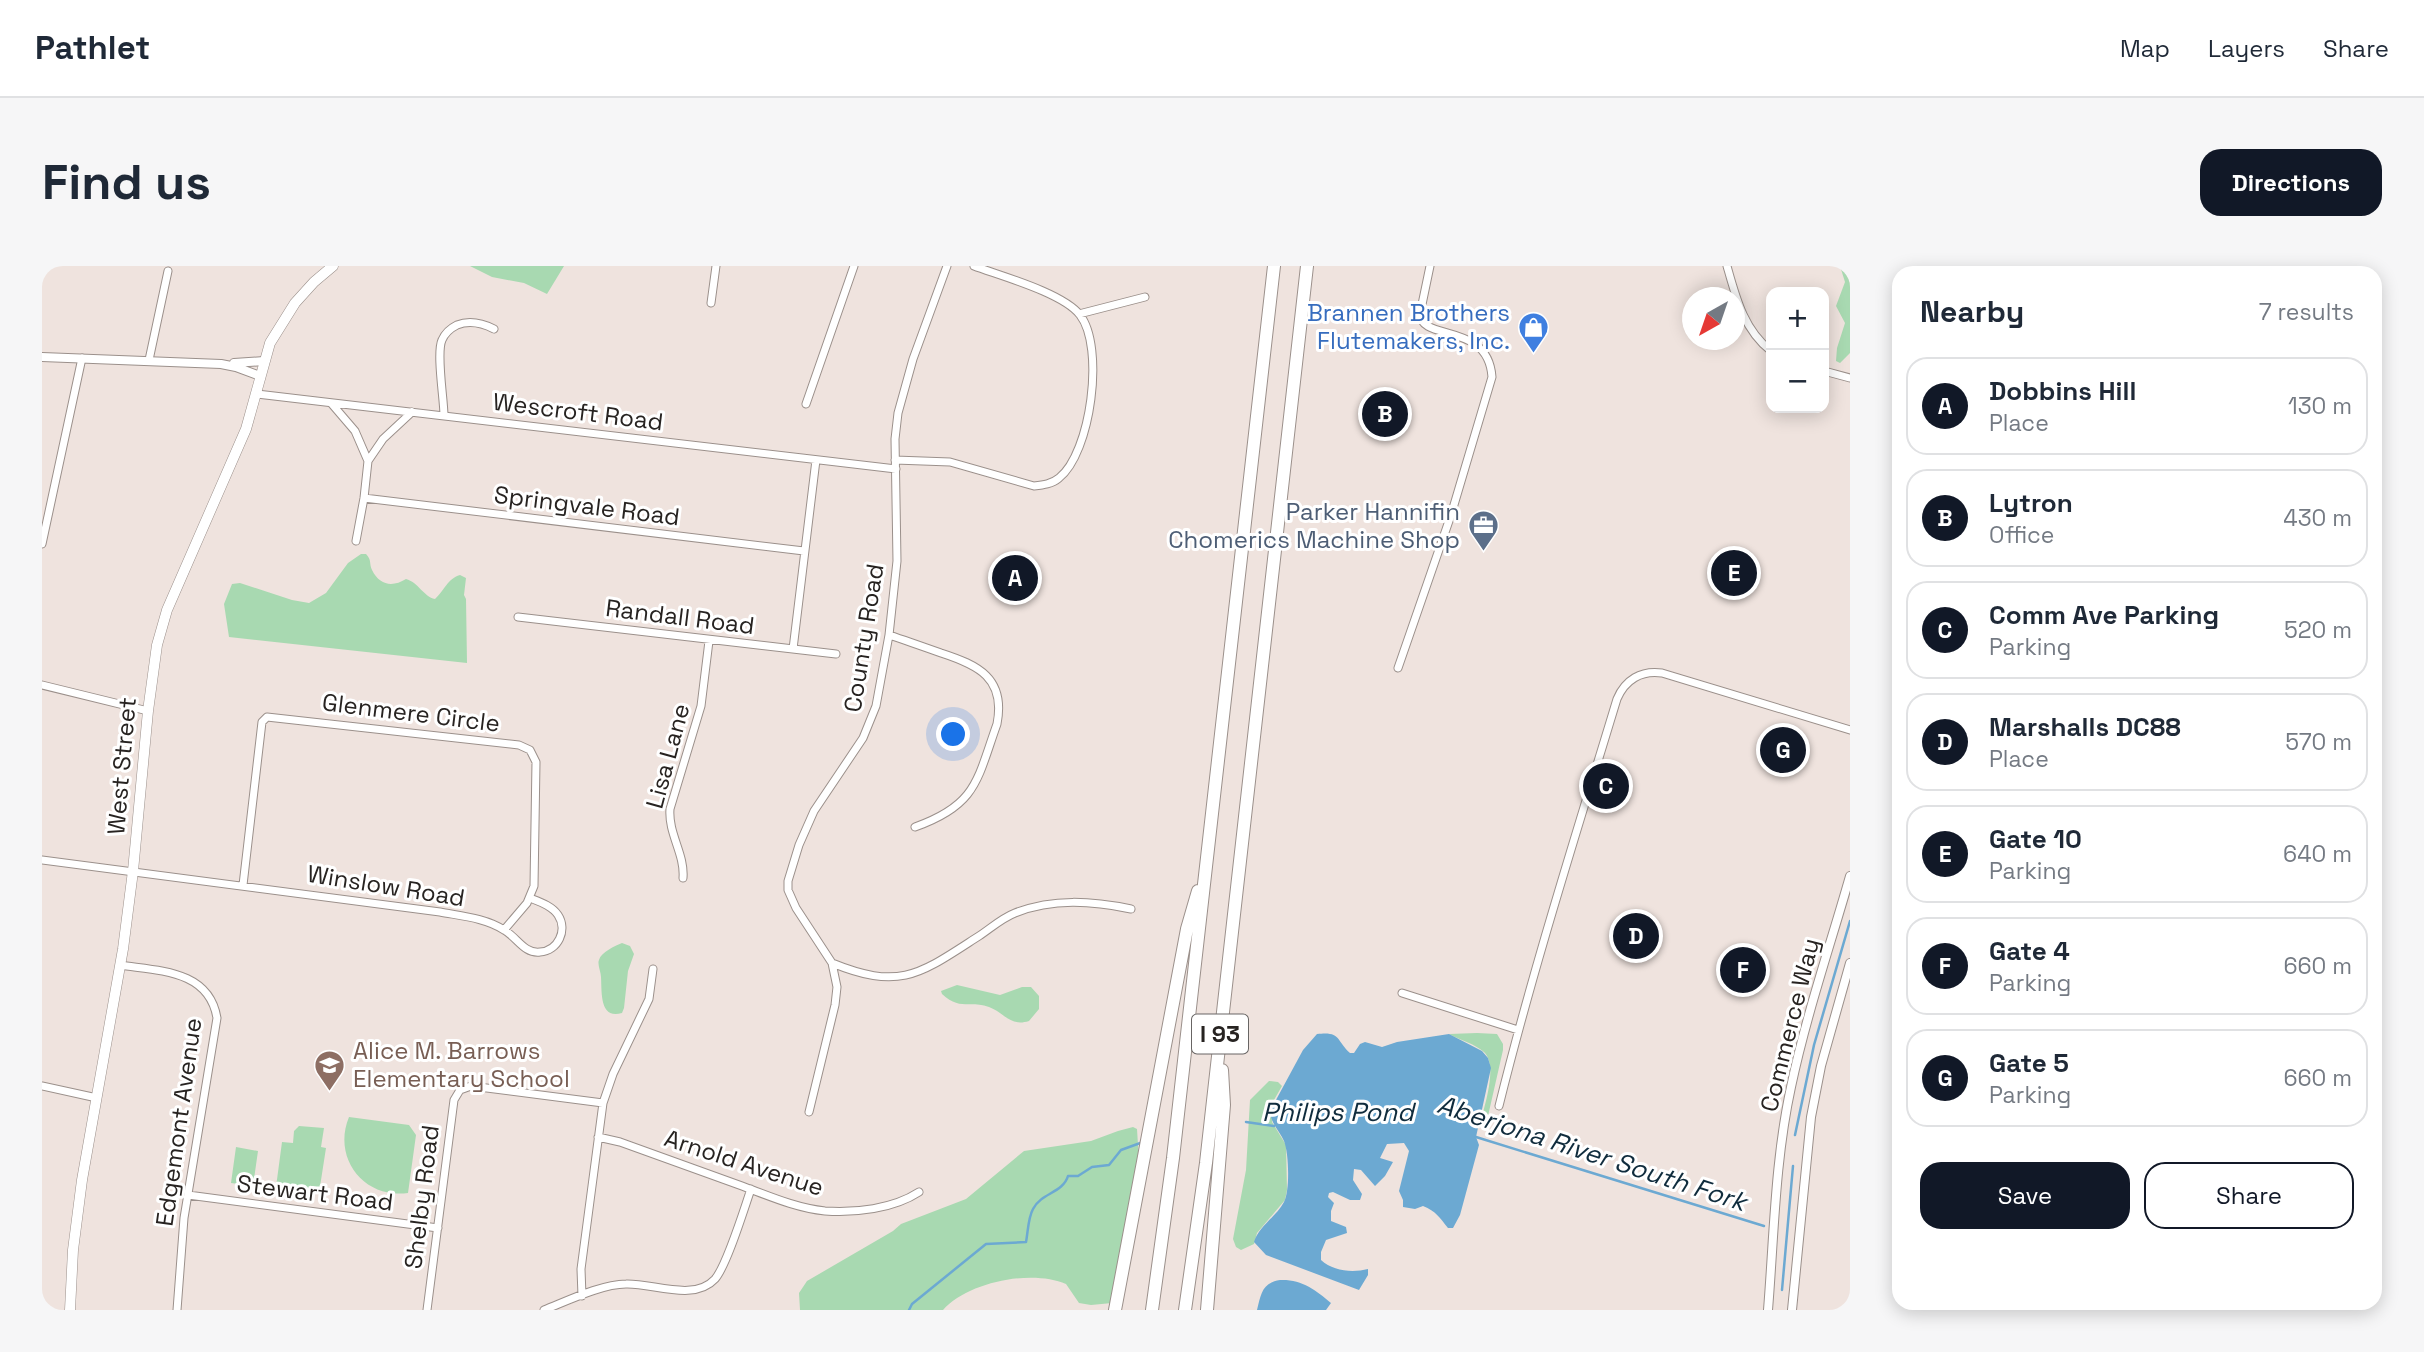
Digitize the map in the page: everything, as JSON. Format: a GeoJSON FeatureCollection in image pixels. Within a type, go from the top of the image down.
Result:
{"type":"FeatureCollection","features":[{"type":"Feature","properties":{"kind":"highway","name":"I 93"},"geometry":{"type":"LineString","coordinates":[[1152,1310],[1166,1219],[1274,266]]}},
{"type":"Feature","properties":{"kind":"highway","name":"I 93"},"geometry":{"type":"LineString","coordinates":[[1185,1310],[1198,1224],[1307,266]]}},
{"type":"Feature","properties":{"kind":"highway"},"geometry":{"type":"LineString","coordinates":[[1115,1310],[1187,929],[1207,857]]}},
{"type":"Feature","properties":{"kind":"highway"},"geometry":{"type":"LineString","coordinates":[[1207,1310],[1224,1105],[1220,1035]]}},
{"type":"Feature","properties":{"kind":"main road","name":"West Street"},"geometry":{"type":"LineString","coordinates":[[69,1310],[74,1232],[120,965],[133,871],[154,658],[163,621],[246,429],[264,361],[274,337],[290,310],[314,282],[333,266]]}},
{"type":"Feature","properties":{"kind":"street"},"geometry":{"type":"LineString","coordinates":[[711,303],[716,266]]}},
{"type":"Feature","properties":{"kind":"street"},"geometry":{"type":"LineString","coordinates":[[806,404],[854,266]]}},
{"type":"Feature","properties":{"kind":"street","name":"County Road"},"geometry":{"type":"LineString","coordinates":[[809,1112],[836,996],[836,978],[832,963],[792,899],[789,873],[814,811],[869,728],[879,696],[897,561],[895,427],[919,340],[947,266]]}},
{"type":"Feature","properties":{"kind":"street"},"geometry":{"type":"LineString","coordinates":[[895,460],[950,461],[1034,486],[1044,485],[1060,477],[1077,452],[1084,433],[1092,366],[1090,338],[1079,314],[1054,296],[974,266]]}},
{"type":"Feature","properties":{"kind":"street"},"geometry":{"type":"LineString","coordinates":[[1398,668],[1451,515],[1492,377],[1485,356],[1470,341],[1458,335],[1427,328],[1421,321],[1420,314],[1430,266]]}},
{"type":"Feature","properties":{"kind":"street"},"geometry":{"type":"LineString","coordinates":[[1727,266],[1740,311],[1770,350]]}},
{"type":"Feature","properties":{"kind":"street"},"geometry":{"type":"LineString","coordinates":[[149,360],[168,271]]}},
{"type":"Feature","properties":{"kind":"street"},"geometry":{"type":"LineString","coordinates":[[1079,314],[1146,297]]}},
{"type":"Feature","properties":{"kind":"street"},"geometry":{"type":"LineString","coordinates":[[444,416],[440,351],[445,334],[454,326],[468,322],[494,328]]}},
{"type":"Feature","properties":{"kind":"street"},"geometry":{"type":"LineString","coordinates":[[42,357],[221,364],[264,361]]}},
{"type":"Feature","properties":{"kind":"street"},"geometry":{"type":"LineString","coordinates":[[42,544],[82,358]]}},
{"type":"Feature","properties":{"kind":"street"},"geometry":{"type":"LineString","coordinates":[[221,364],[260,376]]}},
{"type":"Feature","properties":{"kind":"street"},"geometry":{"type":"LineString","coordinates":[[1829,372],[1850,377]]}},
{"type":"Feature","properties":{"kind":"street","name":"Wescroft Road"},"geometry":{"type":"LineString","coordinates":[[257,394],[896,469]]}},
{"type":"Feature","properties":{"kind":"street"},"geometry":{"type":"LineString","coordinates":[[331,402],[355,431],[368,461]]}},
{"type":"Feature","properties":{"kind":"street"},"geometry":{"type":"LineString","coordinates":[[356,541],[368,461],[383,439],[412,412]]}},
{"type":"Feature","properties":{"kind":"street"},"geometry":{"type":"LineString","coordinates":[[793,649],[816,460]]}},
{"type":"Feature","properties":{"kind":"street","name":"Springvale Road"},"geometry":{"type":"LineString","coordinates":[[364,498],[804,551]]}},
{"type":"Feature","properties":{"kind":"street","name":"Randall Road"},"geometry":{"type":"LineString","coordinates":[[518,617],[836,654]]}},
{"type":"Feature","properties":{"kind":"street"},"geometry":{"type":"LineString","coordinates":[[889,635],[973,665],[992,681],[998,697],[997,724],[971,792],[942,817],[915,827]]}},
{"type":"Feature","properties":{"kind":"street","name":"Lisa Lane"},"geometry":{"type":"LineString","coordinates":[[683,878],[684,866],[670,827],[670,809],[701,706],[709,641]]}},
{"type":"Feature","properties":{"kind":"street"},"geometry":{"type":"LineString","coordinates":[[1499,1106],[1518,1030],[1617,699],[1628,682],[1642,674],[1662,673],[1850,730]]}},
{"type":"Feature","properties":{"kind":"street"},"geometry":{"type":"LineString","coordinates":[[42,685],[148,711]]}},
{"type":"Feature","properties":{"kind":"street","name":"Glenmere Circle"},"geometry":{"type":"LineString","coordinates":[[243,885],[262,722],[265,717],[271,716],[519,745],[530,750],[535,756],[537,767],[535,877],[530,898]]}},
{"type":"Feature","properties":{"kind":"street","name":"Winslow Road"},"geometry":{"type":"LineString","coordinates":[[42,860],[417,908],[483,921],[504,930],[522,946],[534,952],[546,951],[558,943],[562,928],[559,917],[553,909],[530,898]]}},
{"type":"Feature","properties":{"kind":"street","name":"Commerce Way"},"geometry":{"type":"LineString","coordinates":[[1768,1310],[1778,1178],[1789,1096],[1850,876]]}},
{"type":"Feature","properties":{"kind":"street"},"geometry":{"type":"LineString","coordinates":[[504,930],[530,898]]}},
{"type":"Feature","properties":{"kind":"street"},"geometry":{"type":"LineString","coordinates":[[832,963],[873,976],[906,976],[926,968],[1021,911],[1077,902],[1131,909]]}},
{"type":"Feature","properties":{"kind":"street","name":"Commerce Way"},"geometry":{"type":"LineString","coordinates":[[1792,1310],[1811,1117],[1821,1066],[1850,963]]}},
{"type":"Feature","properties":{"kind":"street","name":"Edgemont Avenue"},"geometry":{"type":"LineString","coordinates":[[120,965],[176,973],[189,978],[205,990],[216,1011],[217,1024],[180,1251],[177,1310]]}},
{"type":"Feature","properties":{"kind":"street"},"geometry":{"type":"LineString","coordinates":[[582,1296],[581,1269],[603,1103],[613,1074],[649,999],[653,969]]}},
{"type":"Feature","properties":{"kind":"street"},"geometry":{"type":"LineString","coordinates":[[1402,993],[1518,1030]]}},
{"type":"Feature","properties":{"kind":"street","name":"Shelby Road"},"geometry":{"type":"LineString","coordinates":[[427,1310],[454,1100],[460,1090],[471,1086],[603,1103]]}},
{"type":"Feature","properties":{"kind":"street"},"geometry":{"type":"LineString","coordinates":[[42,1087],[97,1098]]}},
{"type":"Feature","properties":{"kind":"street","name":"Arnold Avenue"},"geometry":{"type":"LineString","coordinates":[[598,1136],[805,1208],[834,1211],[894,1204],[919,1192]]}},
{"type":"Feature","properties":{"kind":"street"},"geometry":{"type":"LineString","coordinates":[[544,1310],[625,1283],[689,1290],[709,1285],[720,1270],[751,1189]]}},
{"type":"Feature","properties":{"kind":"street","name":"Stewart Road"},"geometry":{"type":"LineString","coordinates":[[188,1195],[438,1228]]}},
{"type":"Feature","properties":{"kind":"green space"},"geometry":{"type":"Polygon","coordinates":[[[470,266],[564,266],[547,294],[524,283],[492,277],[470,266]]]}},
{"type":"Feature","properties":{"kind":"green space"},"geometry":{"type":"Polygon","coordinates":[[[1840,266],[1850,266],[1850,353],[1840,363],[1836,361],[1837,348],[1845,323],[1836,306],[1845,282],[1840,266]]]}},
{"type":"Feature","properties":{"kind":"green space"},"geometry":{"type":"Polygon","coordinates":[[[361,554],[368,556],[372,570],[383,582],[392,584],[406,579],[435,599],[452,579],[460,575],[466,578],[464,595],[467,663],[229,637],[224,604],[232,584],[240,583],[309,603],[326,593],[348,563],[361,554]]]}},
{"type":"Feature","properties":{"kind":"green space"},"geometry":{"type":"Polygon","coordinates":[[[622,943],[630,946],[634,954],[628,971],[624,1008],[622,1013],[615,1014],[609,1012],[603,1003],[599,962],[605,952],[622,943]]]}},
{"type":"Feature","properties":{"kind":"green space"},"geometry":{"type":"Polygon","coordinates":[[[957,985],[1000,995],[1022,987],[1031,987],[1039,996],[1039,1009],[1029,1021],[1017,1022],[989,1007],[960,1004],[942,994],[941,991],[957,985]]]}},
{"type":"Feature","properties":{"kind":"green space"},"geometry":{"type":"Polygon","coordinates":[[[1449,1034],[1497,1034],[1503,1044],[1488,1116],[1479,1128],[1489,1089],[1488,1059],[1480,1049],[1449,1034]]]}},
{"type":"Feature","properties":{"kind":"green space"},"geometry":{"type":"Polygon","coordinates":[[[1269,1081],[1278,1082],[1282,1086],[1274,1100],[1272,1122],[1286,1145],[1287,1190],[1285,1200],[1257,1233],[1254,1244],[1241,1250],[1236,1247],[1233,1239],[1246,1170],[1250,1100],[1269,1081]]]}},
{"type":"Feature","properties":{"kind":"green space"},"geometry":{"type":"Polygon","coordinates":[[[349,1117],[409,1125],[416,1135],[408,1193],[392,1193],[378,1189],[356,1173],[345,1147],[349,1117]]]}},
{"type":"Feature","properties":{"kind":"green space"},"geometry":{"type":"Polygon","coordinates":[[[299,1126],[324,1128],[321,1147],[326,1148],[319,1193],[276,1187],[282,1142],[293,1143],[294,1131],[299,1126]]]}},
{"type":"Feature","properties":{"kind":"green space"},"geometry":{"type":"Polygon","coordinates":[[[1133,1127],[1137,1129],[1139,1161],[1112,1303],[1079,1303],[1066,1284],[1052,1280],[1019,1278],[968,1292],[943,1310],[800,1310],[799,1293],[807,1281],[901,1224],[966,1199],[1024,1151],[1091,1141],[1133,1127]]]}},
{"type":"Feature","properties":{"kind":"green space"},"geometry":{"type":"Polygon","coordinates":[[[236,1147],[258,1151],[253,1186],[231,1183],[236,1147]]]}},
{"type":"Feature","properties":{"kind":"water","name":"Philips Pond"},"geometry":{"type":"Polygon","coordinates":[[[1317,1034],[1334,1035],[1350,1053],[1354,1053],[1360,1044],[1365,1042],[1382,1047],[1449,1034],[1482,1051],[1491,1068],[1476,1137],[1479,1145],[1460,1215],[1453,1228],[1448,1228],[1435,1213],[1423,1206],[1415,1209],[1403,1207],[1399,1191],[1409,1151],[1404,1143],[1387,1144],[1380,1158],[1393,1162],[1375,1186],[1361,1170],[1354,1169],[1353,1180],[1362,1194],[1360,1200],[1350,1200],[1333,1192],[1329,1193],[1328,1197],[1334,1203],[1331,1221],[1346,1227],[1347,1233],[1326,1240],[1321,1260],[1331,1267],[1343,1270],[1368,1269],[1368,1275],[1359,1290],[1266,1255],[1254,1242],[1281,1207],[1287,1190],[1286,1147],[1270,1111],[1303,1050],[1317,1034]]]}},
{"type":"Feature","properties":{"kind":"water"},"geometry":{"type":"Polygon","coordinates":[[[1280,1280],[1295,1281],[1308,1286],[1331,1303],[1326,1310],[1257,1310],[1261,1294],[1266,1287],[1280,1280]]]}},
{"type":"Feature","properties":{"kind":"waterway"},"geometry":{"type":"LineString","coordinates":[[1795,1135],[1814,1045],[1850,921]]}},
{"type":"Feature","properties":{"kind":"waterway","name":"Aberjona River South Fork"},"geometry":{"type":"LineString","coordinates":[[1246,1122],[1274,1126]]}},
{"type":"Feature","properties":{"kind":"waterway","name":"Aberjona River South Fork"},"geometry":{"type":"LineString","coordinates":[[1476,1137],[1764,1226]]}},
{"type":"Feature","properties":{"kind":"waterway","name":"Aberjona River South Fork"},"geometry":{"type":"LineString","coordinates":[[909,1310],[912,1304],[986,1244],[1026,1242],[1033,1209],[1041,1199],[1062,1186],[1068,1176],[1078,1176],[1092,1167],[1109,1165],[1121,1150],[1143,1142]]}},
{"type":"Feature","properties":{"kind":"waterway","name":"Aberjona River South Fork"},"geometry":{"type":"LineString","coordinates":[[1782,1290],[1793,1166]]}},
{"type":"Feature","properties":{"kind":"place","name":"Brannen Brothers Flutemakers, Inc."},"geometry":{"type":"Point","coordinates":[1533,354]}},
{"type":"Feature","properties":{"kind":"place","name":"Lytron"},"geometry":{"type":"Point","coordinates":[1385,414]}},
{"type":"Feature","properties":{"kind":"place","name":"Parker Hannifin Chomerics Machine Shop"},"geometry":{"type":"Point","coordinates":[1483,553]}},
{"type":"Feature","properties":{"kind":"place","name":"Gate 10"},"geometry":{"type":"Point","coordinates":[1734,573]}},
{"type":"Feature","properties":{"kind":"place","name":"Dobbins Hill"},"geometry":{"type":"Point","coordinates":[1015,578]}},
{"type":"Feature","properties":{"kind":"place","name":"Gate 5"},"geometry":{"type":"Point","coordinates":[1783,750]}},
{"type":"Feature","properties":{"kind":"place","name":"Comm Ave Parking"},"geometry":{"type":"Point","coordinates":[1606,786]}},
{"type":"Feature","properties":{"kind":"place","name":"Marshalls DC88"},"geometry":{"type":"Point","coordinates":[1636,936]}},
{"type":"Feature","properties":{"kind":"place","name":"Gate 4"},"geometry":{"type":"Point","coordinates":[1743,970]}},
{"type":"Feature","properties":{"kind":"place","name":"Alice M. Barrows Elementary School"},"geometry":{"type":"Point","coordinates":[330,1092]}}]}
